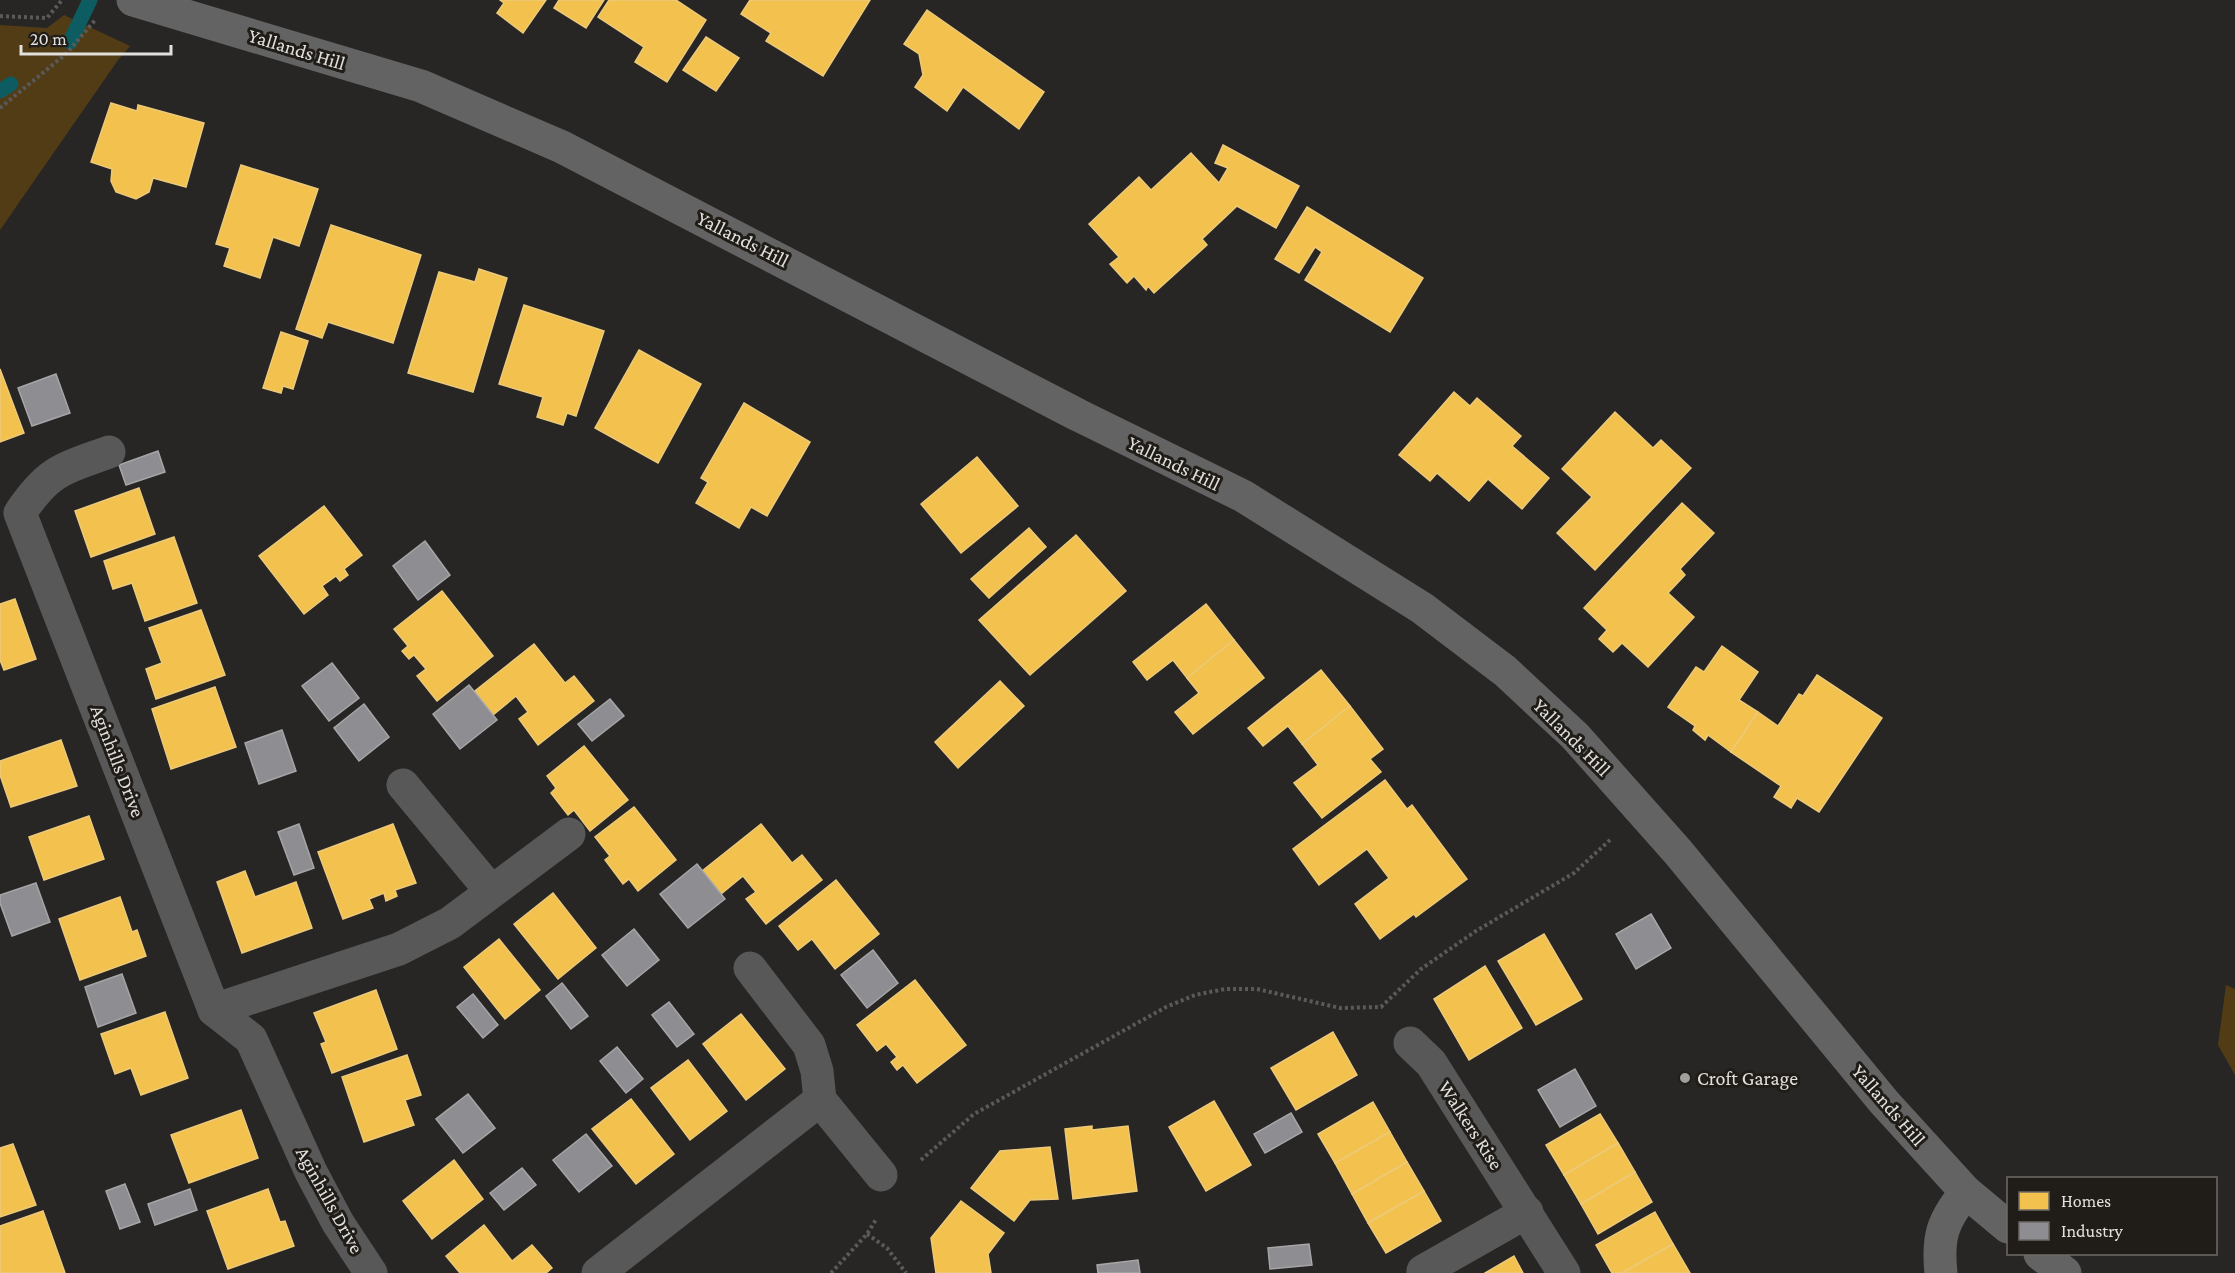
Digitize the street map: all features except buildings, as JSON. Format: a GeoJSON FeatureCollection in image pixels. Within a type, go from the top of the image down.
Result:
{"type":"FeatureCollection","features":[{"type":"Feature","properties":{"kind":"street","name":"Yallands Hill"},"geometry":{"type":"LineString","coordinates":[[133,0],[421,86],[562,147],[1078,415],[1243,496],[1422,608],[1505,671],[1575,735],[1678,852],[1884,1102],[1966,1192],[2007,1226]]}},
{"type":"Feature","properties":{"kind":"street","name":"Aginhills Drive"},"geometry":{"type":"LineString","coordinates":[[109,452],[59,469],[10,516],[214,1010],[251,1039],[311,1172],[339,1223],[371,1273]]}},
{"type":"Feature","properties":{"kind":"street"},"geometry":{"type":"LineString","coordinates":[[403,785],[491,891]]}},
{"type":"Feature","properties":{"kind":"street"},"geometry":{"type":"LineString","coordinates":[[214,1010],[399,949],[450,923],[568,834]]}},
{"type":"Feature","properties":{"kind":"street"},"geometry":{"type":"LineString","coordinates":[[750,968],[809,1045],[817,1071],[820,1100],[881,1175]]}},
{"type":"Feature","properties":{"kind":"street","name":"Walkers Rise"},"geometry":{"type":"LineString","coordinates":[[1410,1043],[1431,1064],[1564,1273]]}},
{"type":"Feature","properties":{"kind":"street"},"geometry":{"type":"LineString","coordinates":[[598,1273],[820,1100]]}},
{"type":"Feature","properties":{"kind":"street"},"geometry":{"type":"LineString","coordinates":[[1941,1273],[1938,1247],[1944,1226],[1948,1215],[1966,1192]]}},
{"type":"Feature","properties":{"kind":"street"},"geometry":{"type":"LineString","coordinates":[[1423,1271],[1527,1212]]}},
{"type":"Feature","properties":{"kind":"street"},"geometry":{"type":"LineString","coordinates":[[2041,1255],[2065,1273]]}},
{"type":"Feature","properties":{"kind":"path"},"geometry":{"type":"LineString","coordinates":[[0,16],[48,18],[62,0]]}},
{"type":"Feature","properties":{"kind":"path"},"geometry":{"type":"LineString","coordinates":[[0,108],[68,53],[98,18]]}},
{"type":"Feature","properties":{"kind":"path"},"geometry":{"type":"LineString","coordinates":[[918,1163],[974,1114],[1166,1007],[1195,994],[1225,989],[1257,989],[1340,1008],[1381,1007],[1428,963],[1476,931],[1574,873],[1613,837]]}},
{"type":"Feature","properties":{"kind":"path"},"geometry":{"type":"LineString","coordinates":[[831,1273],[867,1234],[879,1217]]}},
{"type":"Feature","properties":{"kind":"path"},"geometry":{"type":"LineString","coordinates":[[867,1234],[887,1248],[906,1273]]}},
{"type":"Feature","properties":{"kind":"shaded area"},"geometry":{"type":"Polygon","coordinates":[[[64,15],[130,46],[0,230],[0,25],[47,28],[64,15]]]}},
{"type":"Feature","properties":{"kind":"shaded area"},"geometry":{"type":"Polygon","coordinates":[[[2226,985],[2235,989],[2235,1075],[2218,1045],[2226,985]]]}},
{"type":"Feature","properties":{"kind":"waterway"},"geometry":{"type":"LineString","coordinates":[[70,42],[90,0]]}},
{"type":"Feature","properties":{"kind":"waterway"},"geometry":{"type":"LineString","coordinates":[[0,91],[11,84]]}},
{"type":"Feature","properties":{"kind":"place","name":"Croft Garage"},"geometry":{"type":"Point","coordinates":[1685,1078]}}]}
